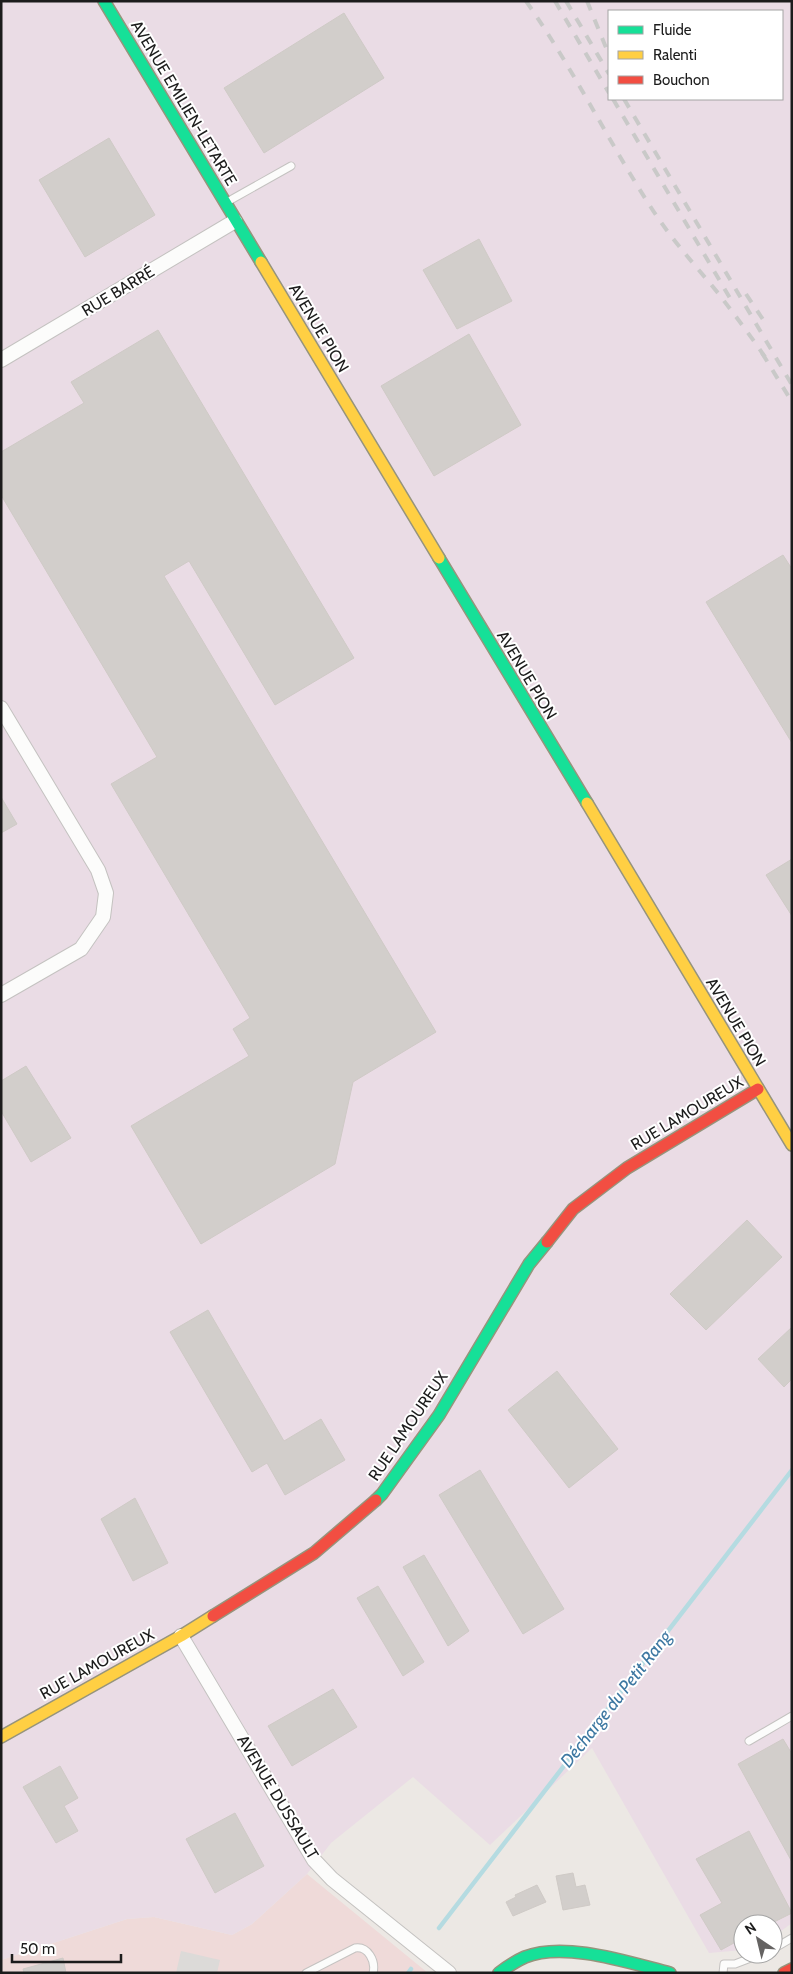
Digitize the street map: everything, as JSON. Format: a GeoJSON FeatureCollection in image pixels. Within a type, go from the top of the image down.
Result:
{"type":"FeatureCollection","features":[{"type":"Feature","properties":{"kind":"street","name":"AVENUE EMILIEN-LETARTE"},"geometry":{"type":"LineString","coordinates":[[104,1],[236,221]]}},
{"type":"Feature","properties":{"kind":"street","name":"RUE BARRÉ"},"geometry":{"type":"LineString","coordinates":[[1,360],[236,221]]}},
{"type":"Feature","properties":{"kind":"street","name":"AVENUE PION"},"geometry":{"type":"LineString","coordinates":[[236,221],[792,1145]]}},
{"type":"Feature","properties":{"kind":"street"},"geometry":{"type":"LineString","coordinates":[[1,708],[98,870],[106,893],[103,917],[81,949],[1,994]]}},
{"type":"Feature","properties":{"kind":"street","name":"RUE LAMOUREUX"},"geometry":{"type":"LineString","coordinates":[[1,1737],[181,1636],[314,1553],[382,1494],[439,1415],[529,1264],[573,1209],[627,1168],[758,1089]]}},
{"type":"Feature","properties":{"kind":"street","name":"AVENUE DUSSAULT"},"geometry":{"type":"LineString","coordinates":[[181,1636],[314,1860],[332,1879],[449,1973]]}},
{"type":"Feature","properties":{"kind":"street"},"geometry":{"type":"LineString","coordinates":[[500,1973],[516,1961],[527,1956],[544,1951],[561,1950],[591,1954],[670,1973]]}},
{"type":"Feature","properties":{"kind":"street"},"geometry":{"type":"LineString","coordinates":[[784,1973],[792,1969]]}},
{"type":"Feature","properties":{"kind":"lane"},"geometry":{"type":"LineString","coordinates":[[224,203],[291,166]]}},
{"type":"Feature","properties":{"kind":"lane"},"geometry":{"type":"LineString","coordinates":[[749,1741],[792,1716]]}},
{"type":"Feature","properties":{"kind":"lane"},"geometry":{"type":"LineString","coordinates":[[306,1973],[360,1947],[365,1949],[371,1956],[374,1963],[373,1973]]}},
{"type":"Feature","properties":{"kind":"lane"},"geometry":{"type":"LineString","coordinates":[[723,1973],[724,1964],[733,1964]]}},
{"type":"Feature","properties":{"kind":"shaded area"},"geometry":{"type":"Polygon","coordinates":[[[1,1],[792,1],[792,1923],[783,1930],[783,1914],[733,1914],[733,1951],[709,1953],[592,1748],[490,1845],[413,1777],[331,1843],[307,1874],[252,1924],[232,1935],[154,1917],[127,1919],[1,1960],[1,1]]]}},
{"type":"Feature","properties":{"kind":"shaded area"},"geometry":{"type":"Polygon","coordinates":[[[307,1874],[428,1973],[1,1973],[1,1960],[127,1919],[154,1917],[232,1935],[252,1924],[307,1874]]]}},
{"type":"Feature","properties":{"kind":"shaded area"},"geometry":{"type":"Polygon","coordinates":[[[181,1951],[220,1960],[217,1973],[176,1973],[181,1951]]]}},
{"type":"Feature","properties":{"kind":"building"},"geometry":{"type":"Polygon","coordinates":[[[344,13],[384,78],[264,153],[224,88],[344,13]]]}},
{"type":"Feature","properties":{"kind":"building"},"geometry":{"type":"Polygon","coordinates":[[[109,138],[155,215],[85,257],[39,180],[109,138]]]}},
{"type":"Feature","properties":{"kind":"building"},"geometry":{"type":"Polygon","coordinates":[[[479,239],[512,301],[457,329],[423,270],[479,239]]]}},
{"type":"Feature","properties":{"kind":"building"},"geometry":{"type":"Polygon","coordinates":[[[158,330],[354,658],[275,705],[189,561],[164,576],[436,1032],[353,1082],[335,1164],[201,1244],[131,1126],[249,1056],[233,1029],[250,1018],[111,784],[157,757],[1,495],[1,452],[84,403],[71,382],[158,330]]]}},
{"type":"Feature","properties":{"kind":"building"},"geometry":{"type":"Polygon","coordinates":[[[469,334],[521,425],[434,476],[381,386],[469,334]]]}},
{"type":"Feature","properties":{"kind":"building"},"geometry":{"type":"Polygon","coordinates":[[[783,555],[792,569],[792,743],[706,602],[783,555]]]}},
{"type":"Feature","properties":{"kind":"building"},"geometry":{"type":"Polygon","coordinates":[[[1,797],[17,824],[1,833],[1,797]]]}},
{"type":"Feature","properties":{"kind":"building"},"geometry":{"type":"Polygon","coordinates":[[[792,859],[792,916],[766,875],[792,859]]]}},
{"type":"Feature","properties":{"kind":"building"},"geometry":{"type":"Polygon","coordinates":[[[26,1066],[71,1138],[31,1162],[1,1111],[1,1081],[26,1066]]]}},
{"type":"Feature","properties":{"kind":"building"},"geometry":{"type":"Polygon","coordinates":[[[747,1220],[782,1257],[706,1330],[670,1294],[747,1220]]]}},
{"type":"Feature","properties":{"kind":"building"},"geometry":{"type":"Polygon","coordinates":[[[208,1310],[284,1441],[321,1419],[345,1460],[285,1495],[267,1463],[252,1472],[170,1332],[208,1310]]]}},
{"type":"Feature","properties":{"kind":"building"},"geometry":{"type":"Polygon","coordinates":[[[792,1327],[792,1379],[784,1387],[758,1359],[792,1327]]]}},
{"type":"Feature","properties":{"kind":"building"},"geometry":{"type":"Polygon","coordinates":[[[557,1371],[618,1449],[569,1488],[508,1410],[557,1371]]]}},
{"type":"Feature","properties":{"kind":"building"},"geometry":{"type":"Polygon","coordinates":[[[480,1470],[564,1609],[523,1634],[439,1495],[480,1470]]]}},
{"type":"Feature","properties":{"kind":"building"},"geometry":{"type":"Polygon","coordinates":[[[135,1498],[168,1563],[133,1581],[101,1519],[135,1498]]]}},
{"type":"Feature","properties":{"kind":"building"},"geometry":{"type":"Polygon","coordinates":[[[424,1555],[469,1631],[448,1646],[403,1567],[424,1555]]]}},
{"type":"Feature","properties":{"kind":"building"},"geometry":{"type":"Polygon","coordinates":[[[378,1586],[424,1662],[403,1676],[357,1598],[378,1586]]]}},
{"type":"Feature","properties":{"kind":"building"},"geometry":{"type":"Polygon","coordinates":[[[333,1689],[357,1727],[292,1766],[268,1726],[333,1689]]]}},
{"type":"Feature","properties":{"kind":"building"},"geometry":{"type":"Polygon","coordinates":[[[783,1739],[792,1754],[792,1862],[738,1764],[783,1739]]]}},
{"type":"Feature","properties":{"kind":"building"},"geometry":{"type":"Polygon","coordinates":[[[60,1766],[78,1798],[64,1806],[78,1831],[56,1843],[23,1787],[60,1766]]]}},
{"type":"Feature","properties":{"kind":"building"},"geometry":{"type":"Polygon","coordinates":[[[235,1813],[264,1866],[215,1893],[186,1839],[235,1813]]]}},
{"type":"Feature","properties":{"kind":"building"},"geometry":{"type":"Polygon","coordinates":[[[749,1831],[792,1913],[783,1918],[783,1914],[733,1914],[733,1943],[721,1950],[700,1915],[722,1903],[696,1859],[749,1831]]]}},
{"type":"Feature","properties":{"kind":"building"},"geometry":{"type":"Polygon","coordinates":[[[573,1873],[576,1887],[585,1885],[590,1905],[563,1910],[556,1876],[573,1873]]]}},
{"type":"Feature","properties":{"kind":"building"},"geometry":{"type":"Polygon","coordinates":[[[537,1885],[546,1902],[513,1916],[506,1902],[516,1897],[515,1895],[537,1885]]]}},
{"type":"Feature","properties":{"kind":"building"},"geometry":{"type":"Polygon","coordinates":[[[63,1958],[66,1973],[24,1973],[23,1969],[63,1958]]]}},
{"type":"Feature","properties":{"kind":"waterway","name":"Décharge du Petit Rang"},"geometry":{"type":"LineString","coordinates":[[439,1928],[792,1470]]}},
{"type":"Feature","properties":{"kind":"waterway","name":"Décharge du Petit Rang"},"geometry":{"type":"LineString","coordinates":[[408,1973],[411,1969]]}},
{"type":"Feature","properties":{"kind":"railway"},"geometry":{"type":"LineString","coordinates":[[526,1],[559,52],[652,209],[765,357]]}},
{"type":"Feature","properties":{"kind":"railway"},"geometry":{"type":"LineString","coordinates":[[555,1],[608,91]]}},
{"type":"Feature","properties":{"kind":"railway"},"geometry":{"type":"LineString","coordinates":[[566,1],[608,72]]}},
{"type":"Feature","properties":{"kind":"railway"},"geometry":{"type":"LineString","coordinates":[[587,1],[608,53]]}},
{"type":"Feature","properties":{"kind":"railway"},"geometry":{"type":"LineString","coordinates":[[614,100],[734,305]]}},
{"type":"Feature","properties":{"kind":"railway"},"geometry":{"type":"LineString","coordinates":[[625,100],[792,385]]}},
{"type":"Feature","properties":{"kind":"railway"},"geometry":{"type":"LineString","coordinates":[[746,294],[768,327]]}},
{"type":"Feature","properties":{"kind":"railway"},"geometry":{"type":"LineString","coordinates":[[762,353],[792,402]]}},
{"type":"Feature","properties":{"kind":"traffic: fast"},"geometry":{"type":"LineString","coordinates":[[104,1],[261,262]]}},
{"type":"Feature","properties":{"kind":"traffic: fast"},"geometry":{"type":"LineString","coordinates":[[439,558],[587,803]]}},
{"type":"Feature","properties":{"kind":"traffic: fast"},"geometry":{"type":"LineString","coordinates":[[376,1500],[439,1415],[529,1264],[547,1242]]}},
{"type":"Feature","properties":{"kind":"traffic: fast"},"geometry":{"type":"LineString","coordinates":[[499,1973],[525,1957],[559,1951],[598,1955],[670,1973]]}},
{"type":"Feature","properties":{"kind":"traffic: slow"},"geometry":{"type":"LineString","coordinates":[[261,262],[439,558]]}},
{"type":"Feature","properties":{"kind":"traffic: slow"},"geometry":{"type":"LineString","coordinates":[[587,803],[792,1145]]}},
{"type":"Feature","properties":{"kind":"traffic: slow"},"geometry":{"type":"LineString","coordinates":[[1,1737],[181,1636],[213,1616]]}},
{"type":"Feature","properties":{"kind":"traffic: jam"},"geometry":{"type":"LineString","coordinates":[[547,1242],[573,1209],[627,1168],[758,1089]]}},
{"type":"Feature","properties":{"kind":"traffic: jam"},"geometry":{"type":"LineString","coordinates":[[213,1616],[314,1553],[376,1500]]}},
{"type":"Feature","properties":{"kind":"traffic: jam"},"geometry":{"type":"LineString","coordinates":[[784,1973],[792,1969]]}}]}
